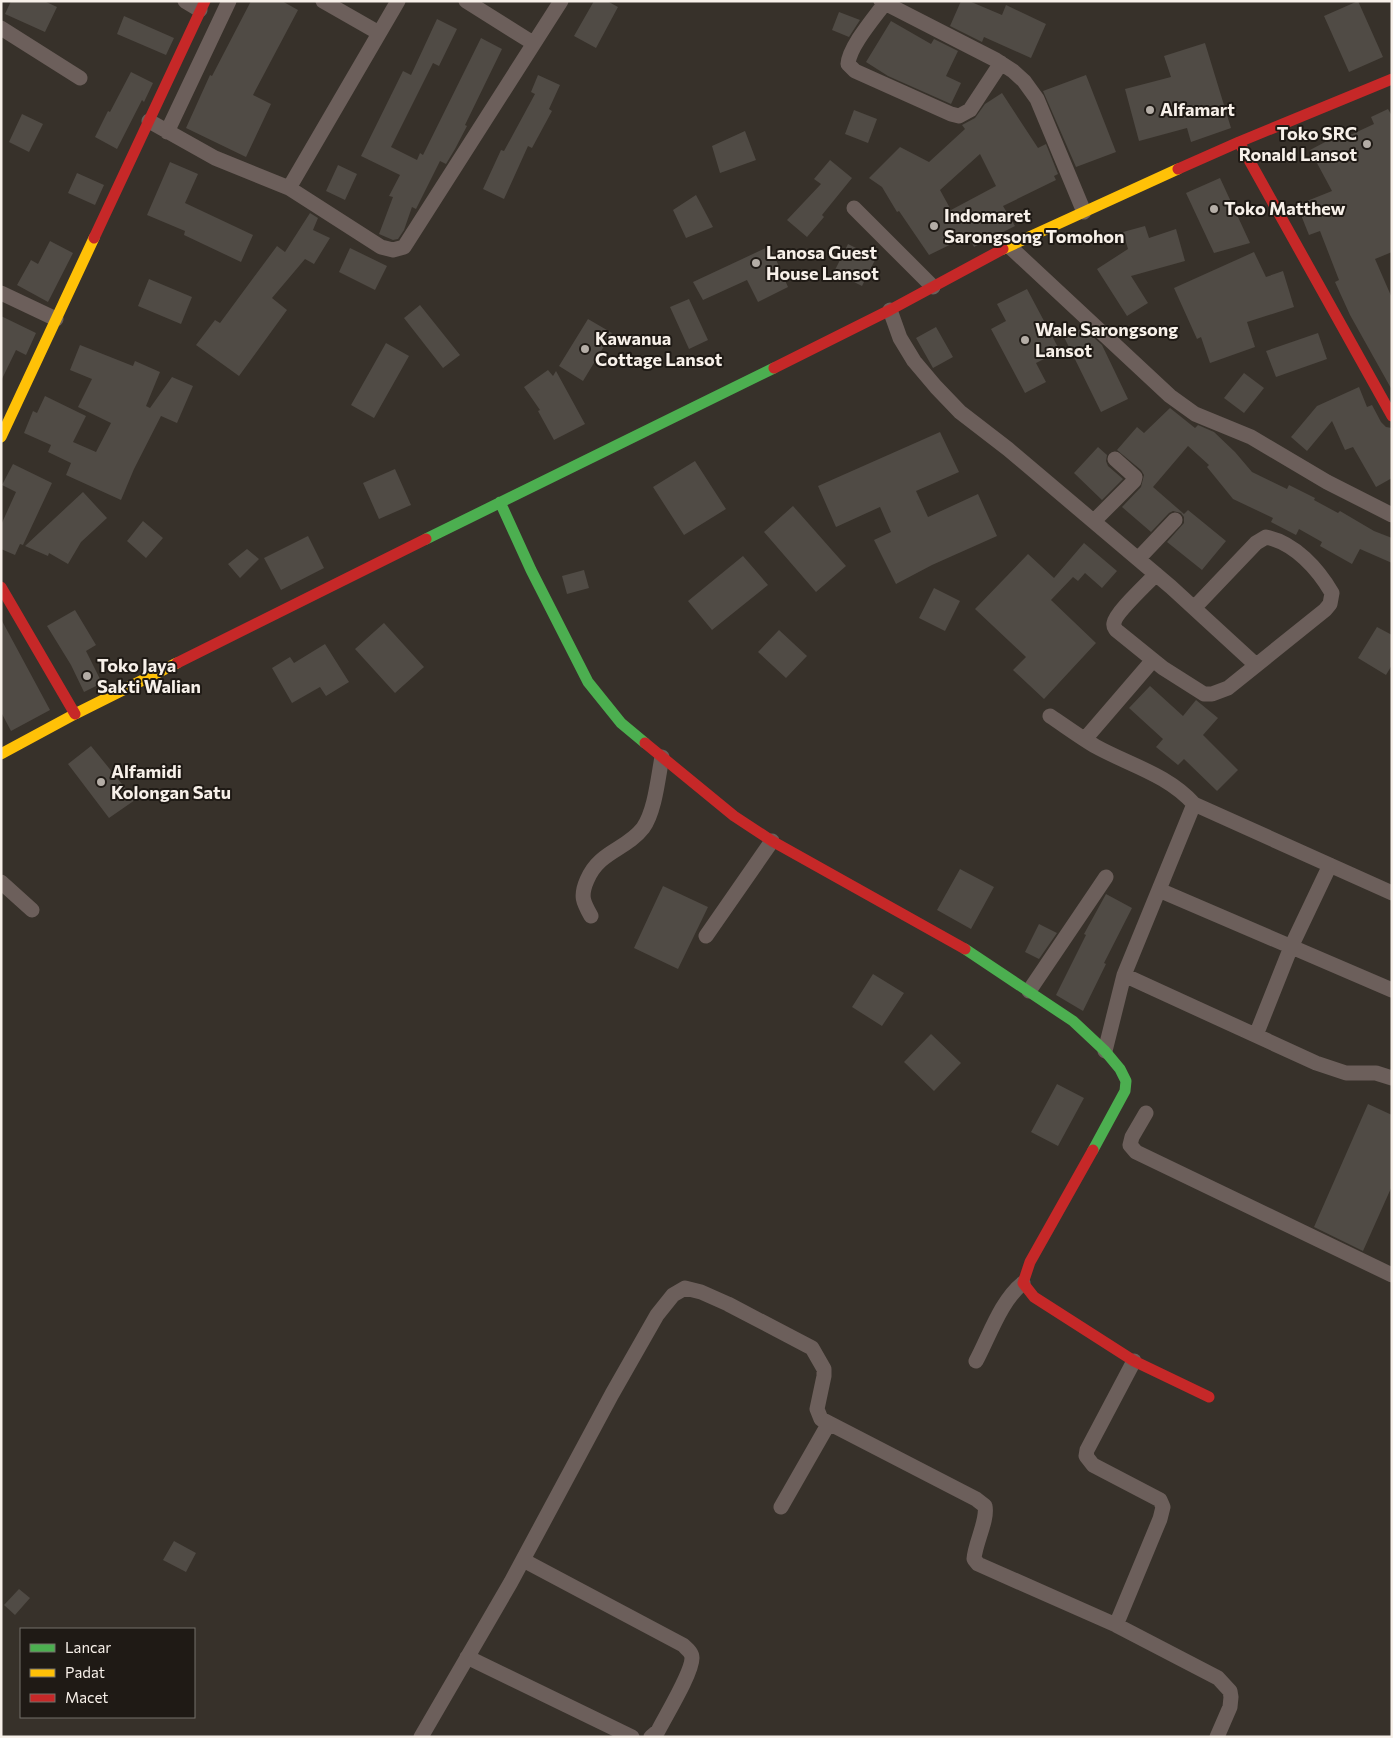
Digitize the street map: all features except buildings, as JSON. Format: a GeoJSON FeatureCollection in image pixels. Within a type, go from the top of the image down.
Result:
{"type":"FeatureCollection","features":[{"type":"Feature","properties":{"kind":"main road"},"geometry":{"type":"LineString","coordinates":[[1,437],[202,6]]}},
{"type":"Feature","properties":{"kind":"main road"},"geometry":{"type":"LineString","coordinates":[[1,754],[75,714],[890,310],[1009,246],[1239,142],[1392,79]]}},
{"type":"Feature","properties":{"kind":"main road"},"geometry":{"type":"LineString","coordinates":[[1239,142],[1392,416]]}},
{"type":"Feature","properties":{"kind":"main road"},"geometry":{"type":"LineString","coordinates":[[500,502],[531,570],[588,682],[621,723],[734,816],[772,841],[968,952],[1073,1021],[1105,1051],[1120,1069],[1126,1081],[1125,1091],[1030,1262],[1023,1283],[1026,1290],[1034,1297],[1134,1360],[1209,1397]]}},
{"type":"Feature","properties":{"kind":"main road"},"geometry":{"type":"LineString","coordinates":[[1,587],[75,714]]}},
{"type":"Feature","properties":{"kind":"street"},"geometry":{"type":"LineString","coordinates":[[185,1],[202,6]]}},
{"type":"Feature","properties":{"kind":"street"},"geometry":{"type":"LineString","coordinates":[[168,132],[230,1]]}},
{"type":"Feature","properties":{"kind":"street"},"geometry":{"type":"LineString","coordinates":[[323,1],[379,32]]}},
{"type":"Feature","properties":{"kind":"street"},"geometry":{"type":"LineString","coordinates":[[289,188],[398,1]]}},
{"type":"Feature","properties":{"kind":"street"},"geometry":{"type":"LineString","coordinates":[[466,1],[533,43]]}},
{"type":"Feature","properties":{"kind":"street"},"geometry":{"type":"LineString","coordinates":[[148,121],[215,158],[289,188],[381,247],[393,250],[404,247],[561,1]]}},
{"type":"Feature","properties":{"kind":"street"},"geometry":{"type":"LineString","coordinates":[[1001,63],[970,110],[959,116],[855,71],[848,64],[848,59],[883,2],[1001,63],[1024,81],[1037,99],[1084,212]]}},
{"type":"Feature","properties":{"kind":"street"},"geometry":{"type":"LineString","coordinates":[[1,28],[80,78]]}},
{"type":"Feature","properties":{"kind":"street"},"geometry":{"type":"LineString","coordinates":[[854,208],[933,286]]}},
{"type":"Feature","properties":{"kind":"street"},"geometry":{"type":"LineString","coordinates":[[1009,246],[1170,396],[1195,414],[1251,437],[1328,482],[1392,515]]}},
{"type":"Feature","properties":{"kind":"street"},"geometry":{"type":"LineString","coordinates":[[1,293],[56,319]]}},
{"type":"Feature","properties":{"kind":"street"},"geometry":{"type":"LineString","coordinates":[[890,310],[900,338],[914,361],[960,412],[1008,449],[1094,521],[1156,574],[1256,665]]}},
{"type":"Feature","properties":{"kind":"street"},"geometry":{"type":"LineString","coordinates":[[1094,521],[1134,481],[1134,477],[1115,459]]}},
{"type":"Feature","properties":{"kind":"street"},"geometry":{"type":"LineString","coordinates":[[1138,559],[1175,520]]}},
{"type":"Feature","properties":{"kind":"street"},"geometry":{"type":"LineString","coordinates":[[1156,574],[1119,613],[1114,622],[1116,630],[1153,660],[1204,694],[1212,694],[1228,688],[1325,610],[1330,604],[1332,593],[1309,562],[1278,541],[1266,537],[1261,539],[1194,608]]}},
{"type":"Feature","properties":{"kind":"street"},"geometry":{"type":"LineString","coordinates":[[1085,739],[1153,660]]}},
{"type":"Feature","properties":{"kind":"street"},"geometry":{"type":"LineString","coordinates":[[1050,716],[1096,746],[1166,780],[1183,791],[1194,804],[1392,893]]}},
{"type":"Feature","properties":{"kind":"street"},"geometry":{"type":"LineString","coordinates":[[591,916],[583,902],[583,891],[588,878],[595,864],[630,840],[642,828],[650,814],[662,757]]}},
{"type":"Feature","properties":{"kind":"street"},"geometry":{"type":"LineString","coordinates":[[1105,1051],[1124,974],[1194,804]]}},
{"type":"Feature","properties":{"kind":"street"},"geometry":{"type":"LineString","coordinates":[[706,936],[772,841]]}},
{"type":"Feature","properties":{"kind":"street"},"geometry":{"type":"LineString","coordinates":[[1256,1035],[1292,947],[1330,865]]}},
{"type":"Feature","properties":{"kind":"street"},"geometry":{"type":"LineString","coordinates":[[1028,991],[1106,878]]}},
{"type":"Feature","properties":{"kind":"street"},"geometry":{"type":"LineString","coordinates":[[1,882],[32,910]]}},
{"type":"Feature","properties":{"kind":"street"},"geometry":{"type":"LineString","coordinates":[[1159,890],[1392,990]]}},
{"type":"Feature","properties":{"kind":"street"},"geometry":{"type":"LineString","coordinates":[[1124,974],[1316,1063],[1346,1073],[1376,1073],[1392,1078]]}},
{"type":"Feature","properties":{"kind":"street"},"geometry":{"type":"LineString","coordinates":[[1146,1113],[1132,1137],[1130,1145],[1136,1152],[1392,1275]]}},
{"type":"Feature","properties":{"kind":"street"},"geometry":{"type":"LineString","coordinates":[[976,1361],[1007,1301],[1014,1290],[1023,1283]]}},
{"type":"Feature","properties":{"kind":"street"},"geometry":{"type":"LineString","coordinates":[[420,1737],[523,1560],[612,1394],[657,1315],[678,1291],[685,1288],[701,1292],[728,1304],[812,1348],[824,1369],[817,1409],[821,1419],[976,1499],[985,1506],[986,1514],[974,1548],[974,1559],[978,1564],[1116,1625],[1210,1672],[1224,1683],[1230,1690],[1230,1707],[1217,1737]]}},
{"type":"Feature","properties":{"kind":"street"},"geometry":{"type":"LineString","coordinates":[[1116,1625],[1160,1519],[1162,1507],[1160,1500],[1093,1465],[1086,1456],[1134,1360]]}},
{"type":"Feature","properties":{"kind":"street"},"geometry":{"type":"LineString","coordinates":[[782,1507],[829,1423]]}},
{"type":"Feature","properties":{"kind":"street"},"geometry":{"type":"LineString","coordinates":[[523,1560],[683,1645],[691,1652],[692,1659],[688,1671],[658,1731],[651,1737]]}},
{"type":"Feature","properties":{"kind":"street"},"geometry":{"type":"LineString","coordinates":[[467,1657],[632,1737]]}},
{"type":"Feature","properties":{"kind":"traffic: fast"},"geometry":{"type":"LineString","coordinates":[[426,539],[774,368]]}},
{"type":"Feature","properties":{"kind":"traffic: fast"},"geometry":{"type":"LineString","coordinates":[[500,502],[531,570],[588,682],[621,723],[645,743]]}},
{"type":"Feature","properties":{"kind":"traffic: fast"},"geometry":{"type":"LineString","coordinates":[[965,949],[1073,1021],[1105,1051],[1120,1069],[1126,1081],[1125,1091],[1093,1150]]}},
{"type":"Feature","properties":{"kind":"traffic: slow"},"geometry":{"type":"LineString","coordinates":[[1003,249],[1178,169]]}},
{"type":"Feature","properties":{"kind":"traffic: slow"},"geometry":{"type":"LineString","coordinates":[[1,437],[94,238]]}},
{"type":"Feature","properties":{"kind":"traffic: slow"},"geometry":{"type":"LineString","coordinates":[[1,754],[75,714],[177,663]]}},
{"type":"Feature","properties":{"kind":"traffic: jam"},"geometry":{"type":"LineString","coordinates":[[94,238],[205,1]]}},
{"type":"Feature","properties":{"kind":"traffic: jam"},"geometry":{"type":"LineString","coordinates":[[1178,169],[1392,79]]}},
{"type":"Feature","properties":{"kind":"traffic: jam"},"geometry":{"type":"LineString","coordinates":[[1239,142],[1392,416]]}},
{"type":"Feature","properties":{"kind":"traffic: jam"},"geometry":{"type":"LineString","coordinates":[[774,368],[890,310],[1003,249]]}},
{"type":"Feature","properties":{"kind":"traffic: jam"},"geometry":{"type":"LineString","coordinates":[[177,663],[426,539]]}},
{"type":"Feature","properties":{"kind":"traffic: jam"},"geometry":{"type":"LineString","coordinates":[[1,587],[75,714]]}},
{"type":"Feature","properties":{"kind":"traffic: jam"},"geometry":{"type":"LineString","coordinates":[[645,743],[734,816],[772,841],[965,949]]}},
{"type":"Feature","properties":{"kind":"traffic: jam"},"geometry":{"type":"LineString","coordinates":[[1093,1150],[1030,1262],[1023,1283],[1034,1297],[1134,1361],[1209,1397]]}},
{"type":"Feature","properties":{"kind":"place","name":"Alfamart"},"geometry":{"type":"Point","coordinates":[1150,110]}},
{"type":"Feature","properties":{"kind":"place","name":"Toko SRC Ronald Lansot"},"geometry":{"type":"Point","coordinates":[1367,144]}},
{"type":"Feature","properties":{"kind":"place","name":"Toko Matthew"},"geometry":{"type":"Point","coordinates":[1214,209]}},
{"type":"Feature","properties":{"kind":"place","name":"Indomaret Sarongsong Tomohon"},"geometry":{"type":"Point","coordinates":[934,226]}},
{"type":"Feature","properties":{"kind":"place","name":"Lanosa Guest House Lansot"},"geometry":{"type":"Point","coordinates":[756,263]}},
{"type":"Feature","properties":{"kind":"place","name":"Wale Sarongsong Lansot"},"geometry":{"type":"Point","coordinates":[1025,340]}},
{"type":"Feature","properties":{"kind":"place","name":"Kawanua Cottage Lansot"},"geometry":{"type":"Point","coordinates":[585,349]}},
{"type":"Feature","properties":{"kind":"place","name":"Toko Jaya Sakti Walian"},"geometry":{"type":"Point","coordinates":[87,676]}},
{"type":"Feature","properties":{"kind":"place","name":"Alfamidi Kolongan Satu"},"geometry":{"type":"Point","coordinates":[101,782]}}]}
